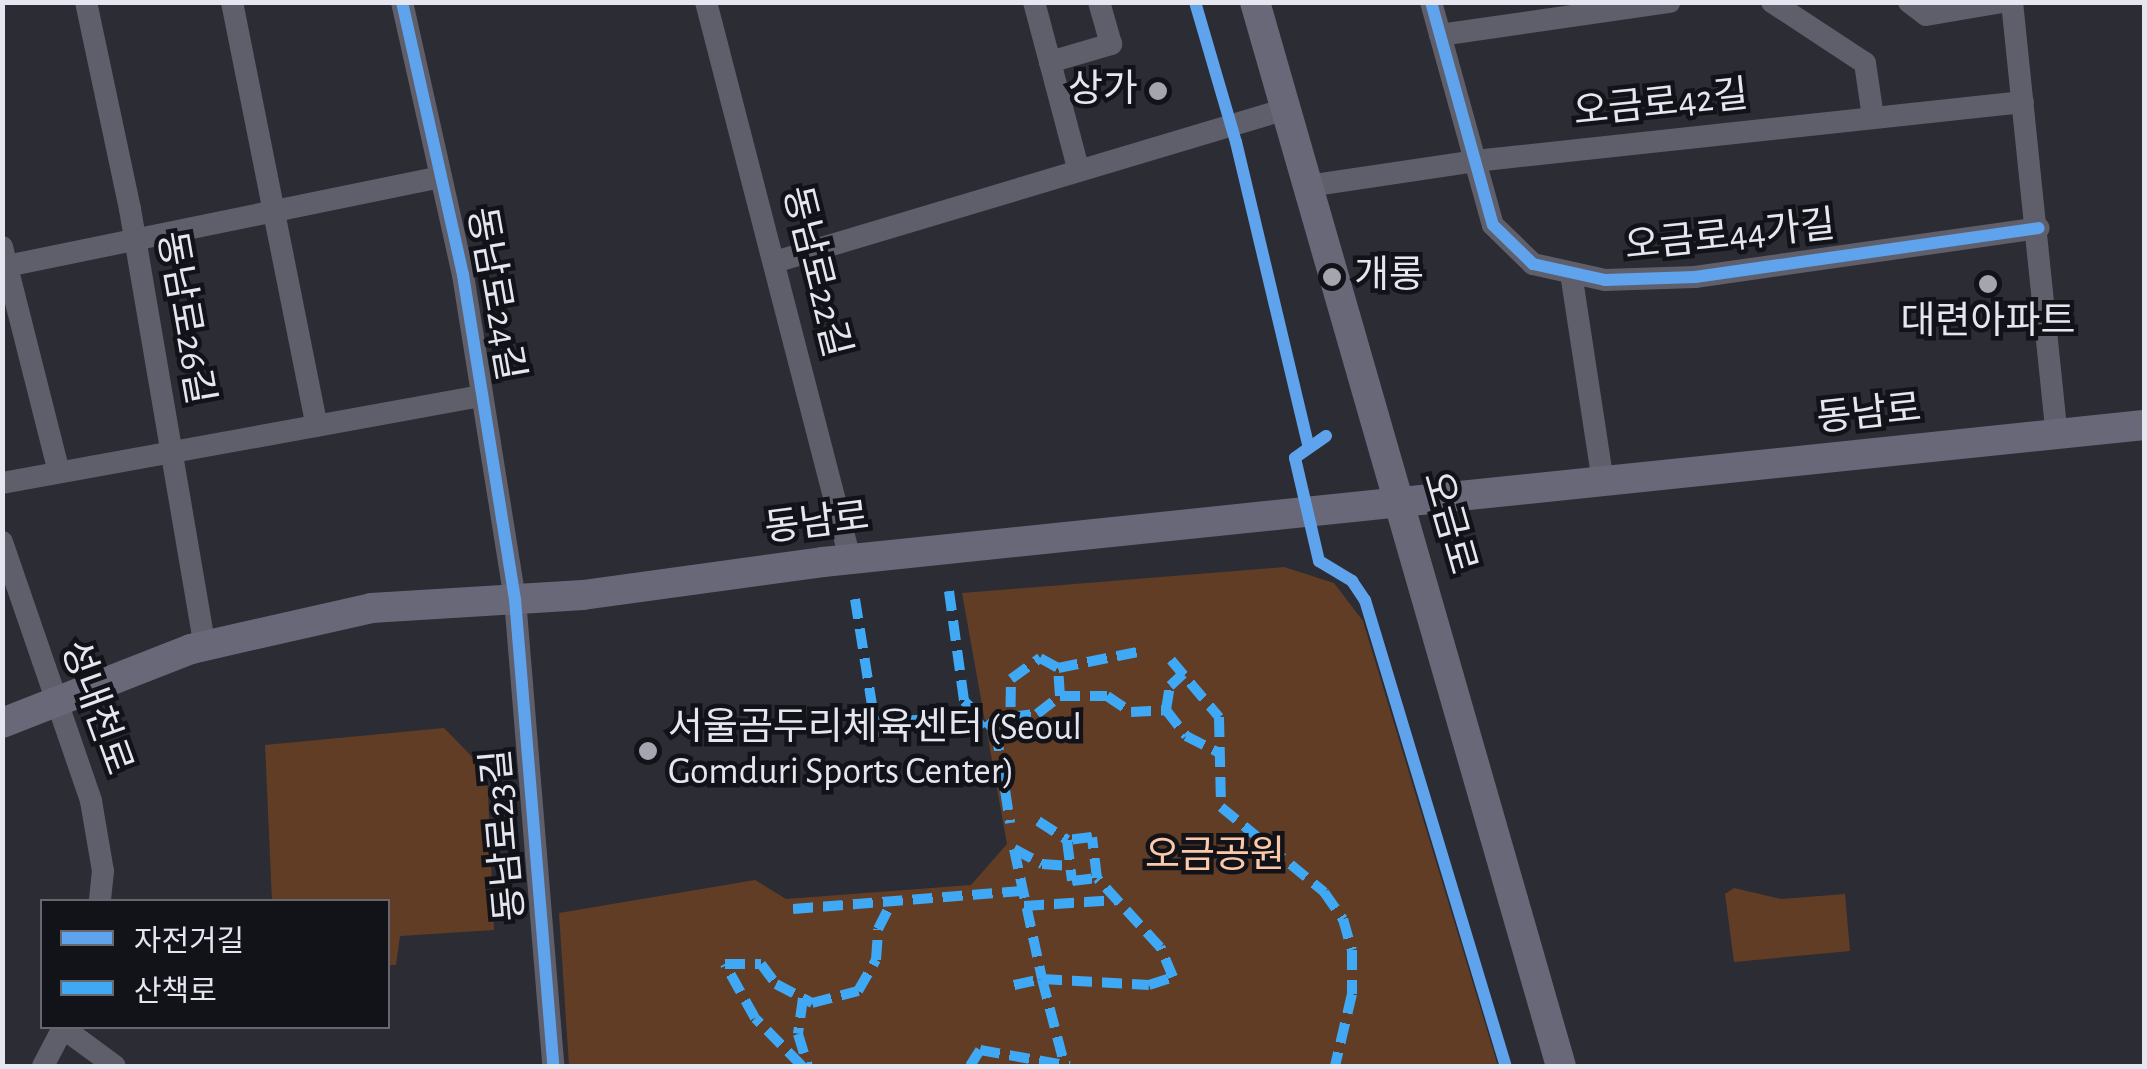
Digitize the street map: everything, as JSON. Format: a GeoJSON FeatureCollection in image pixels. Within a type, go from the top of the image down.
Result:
{"type":"FeatureCollection","features":[{"type":"Feature","properties":{"kind":"main road","name":"오금로"},"geometry":{"type":"LineString","coordinates":[[1255,2],[1561,1066]]}},
{"type":"Feature","properties":{"kind":"main road","name":"동남로"},"geometry":{"type":"LineString","coordinates":[[2,723],[206,646],[370,608],[514,599],[1400,500],[2057,438],[2144,426]]}},
{"type":"Feature","properties":{"kind":"street","name":"동남로26길"},"geometry":{"type":"LineString","coordinates":[[86,2],[206,646]]}},
{"type":"Feature","properties":{"kind":"street"},"geometry":{"type":"LineString","coordinates":[[232,2],[318,426]]}},
{"type":"Feature","properties":{"kind":"street","name":"동남로24길"},"geometry":{"type":"LineString","coordinates":[[402,2],[441,176],[514,599]]}},
{"type":"Feature","properties":{"kind":"street","name":"동남로22길"},"geometry":{"type":"LineString","coordinates":[[706,2],[778,261],[850,560]]}},
{"type":"Feature","properties":{"kind":"street"},"geometry":{"type":"LineString","coordinates":[[1034,2],[1078,168]]}},
{"type":"Feature","properties":{"kind":"street"},"geometry":{"type":"LineString","coordinates":[[1050,62],[1110,44],[1098,2]]}},
{"type":"Feature","properties":{"kind":"street","name":"오금로44가길"},"geometry":{"type":"LineString","coordinates":[[1431,2],[1493,225],[1533,264],[1605,280],[1695,277],[2040,228]]}},
{"type":"Feature","properties":{"kind":"street"},"geometry":{"type":"LineString","coordinates":[[1440,35],[1670,2]]}},
{"type":"Feature","properties":{"kind":"street"},"geometry":{"type":"LineString","coordinates":[[1772,2],[1864,63],[1874,117]]}},
{"type":"Feature","properties":{"kind":"street"},"geometry":{"type":"LineString","coordinates":[[1908,2],[1926,15],[2002,2]]}},
{"type":"Feature","properties":{"kind":"street"},"geometry":{"type":"LineString","coordinates":[[2012,2],[2040,228],[2057,438]]}},
{"type":"Feature","properties":{"kind":"street","name":"오금로42길"},"geometry":{"type":"LineString","coordinates":[[1308,186],[1476,161],[2024,102]]}},
{"type":"Feature","properties":{"kind":"street"},"geometry":{"type":"LineString","coordinates":[[778,261],[1078,168],[1286,109]]}},
{"type":"Feature","properties":{"kind":"street"},"geometry":{"type":"LineString","coordinates":[[60,472],[4,260],[133,242],[441,176]]}},
{"type":"Feature","properties":{"kind":"street"},"geometry":{"type":"LineString","coordinates":[[1571,273],[1603,483]]}},
{"type":"Feature","properties":{"kind":"street"},"geometry":{"type":"LineString","coordinates":[[2,482],[482,396]]}},
{"type":"Feature","properties":{"kind":"street","name":"성내천로"},"geometry":{"type":"LineString","coordinates":[[2,542],[52,702],[91,800],[103,871],[100,899]]}},
{"type":"Feature","properties":{"kind":"street","name":"동남로23길"},"geometry":{"type":"LineString","coordinates":[[514,599],[553,1066]]}},
{"type":"Feature","properties":{"kind":"street"},"geometry":{"type":"LineString","coordinates":[[43,1066],[63,1029]]}},
{"type":"Feature","properties":{"kind":"street"},"geometry":{"type":"LineString","coordinates":[[67,1029],[115,1066]]}},
{"type":"Feature","properties":{"kind":"green space","name":"오금공원"},"geometry":{"type":"Polygon","coordinates":[[[1284,567],[1334,583],[1363,621],[1498,1066],[569,1066],[559,913],[755,880],[786,899],[971,885],[1007,844],[962,593],[1284,567]]]}},
{"type":"Feature","properties":{"kind":"green space"},"geometry":{"type":"Polygon","coordinates":[[[444,728],[487,772],[494,930],[400,936],[396,965],[390,965],[390,899],[272,899],[265,745],[444,728]]]}},
{"type":"Feature","properties":{"kind":"green space"},"geometry":{"type":"Polygon","coordinates":[[[1734,888],[1781,899],[1845,894],[1850,951],[1734,962],[1725,894],[1734,888]]]}},
{"type":"Feature","properties":{"kind":"marked path"},"geometry":{"type":"LineString","coordinates":[[949,591],[964,701],[996,731],[1010,823]]}},
{"type":"Feature","properties":{"kind":"marked path"},"geometry":{"type":"LineString","coordinates":[[855,599],[878,743]]}},
{"type":"Feature","properties":{"kind":"marked path"},"geometry":{"type":"LineString","coordinates":[[1010,737],[1011,679],[1040,658],[1058,668],[1142,651]]}},
{"type":"Feature","properties":{"kind":"marked path"},"geometry":{"type":"LineString","coordinates":[[1171,660],[1219,717],[1221,807],[1324,892],[1343,919],[1352,950],[1352,994],[1335,1066]]}},
{"type":"Feature","properties":{"kind":"marked path"},"geometry":{"type":"LineString","coordinates":[[1011,717],[1037,714],[1060,696],[1058,668]]}},
{"type":"Feature","properties":{"kind":"marked path"},"geometry":{"type":"LineString","coordinates":[[1060,696],[1107,696],[1131,712],[1166,710],[1170,686],[1183,674]]}},
{"type":"Feature","properties":{"kind":"marked path"},"geometry":{"type":"LineString","coordinates":[[1166,710],[1186,736],[1217,752]]}},
{"type":"Feature","properties":{"kind":"marked path"},"geometry":{"type":"LineString","coordinates":[[874,721],[966,719],[977,727],[984,721]]}},
{"type":"Feature","properties":{"kind":"marked path"},"geometry":{"type":"LineString","coordinates":[[1038,821],[1067,840]]}},
{"type":"Feature","properties":{"kind":"marked path"},"geometry":{"type":"LineString","coordinates":[[1014,849],[1042,979],[1149,985],[1173,977],[1160,947],[1097,878],[1092,837],[1067,840],[1072,881],[1097,878]]}},
{"type":"Feature","properties":{"kind":"marked path"},"geometry":{"type":"LineString","coordinates":[[1014,849],[1042,864],[1070,866]]}},
{"type":"Feature","properties":{"kind":"marked path"},"geometry":{"type":"LineString","coordinates":[[793,909],[1020,891]]}},
{"type":"Feature","properties":{"kind":"marked path"},"geometry":{"type":"LineString","coordinates":[[1024,906],[1117,900]]}},
{"type":"Feature","properties":{"kind":"marked path"},"geometry":{"type":"LineString","coordinates":[[802,1066],[755,1018],[725,964],[761,964],[776,984],[812,1003],[858,991],[876,960],[878,929],[892,901]]}},
{"type":"Feature","properties":{"kind":"marked path"},"geometry":{"type":"LineString","coordinates":[[1014,985],[1042,979],[1064,1063]]}},
{"type":"Feature","properties":{"kind":"marked path"},"geometry":{"type":"LineString","coordinates":[[803,998],[798,1034],[808,1066]]}},
{"type":"Feature","properties":{"kind":"marked path"},"geometry":{"type":"LineString","coordinates":[[970,1066],[980,1050],[1070,1066]]}},
{"type":"Feature","properties":{"kind":"cycle path"},"geometry":{"type":"LineString","coordinates":[[402,2],[463,275],[515,599],[553,1066]]}},
{"type":"Feature","properties":{"kind":"cycle path"},"geometry":{"type":"LineString","coordinates":[[1195,2],[1236,142],[1308,445]]}},
{"type":"Feature","properties":{"kind":"cycle path"},"geometry":{"type":"LineString","coordinates":[[1431,2],[1493,225],[1533,264],[1605,280],[1695,277],[2039,228]]}},
{"type":"Feature","properties":{"kind":"cycle path"},"geometry":{"type":"LineString","coordinates":[[1326,436],[1295,458],[1319,561],[1352,581],[1365,600],[1506,1066]]}},
{"type":"Feature","properties":{"kind":"place","name":"상가"},"geometry":{"type":"Point","coordinates":[1158,91]}},
{"type":"Feature","properties":{"kind":"place","name":"개롱"},"geometry":{"type":"Point","coordinates":[1332,277]}},
{"type":"Feature","properties":{"kind":"place","name":"대련아파트"},"geometry":{"type":"Point","coordinates":[1988,284]}},
{"type":"Feature","properties":{"kind":"place","name":"서울곰두리체육센터 (Seoul Gomduri Sports Center)"},"geometry":{"type":"Point","coordinates":[648,751]}}]}
